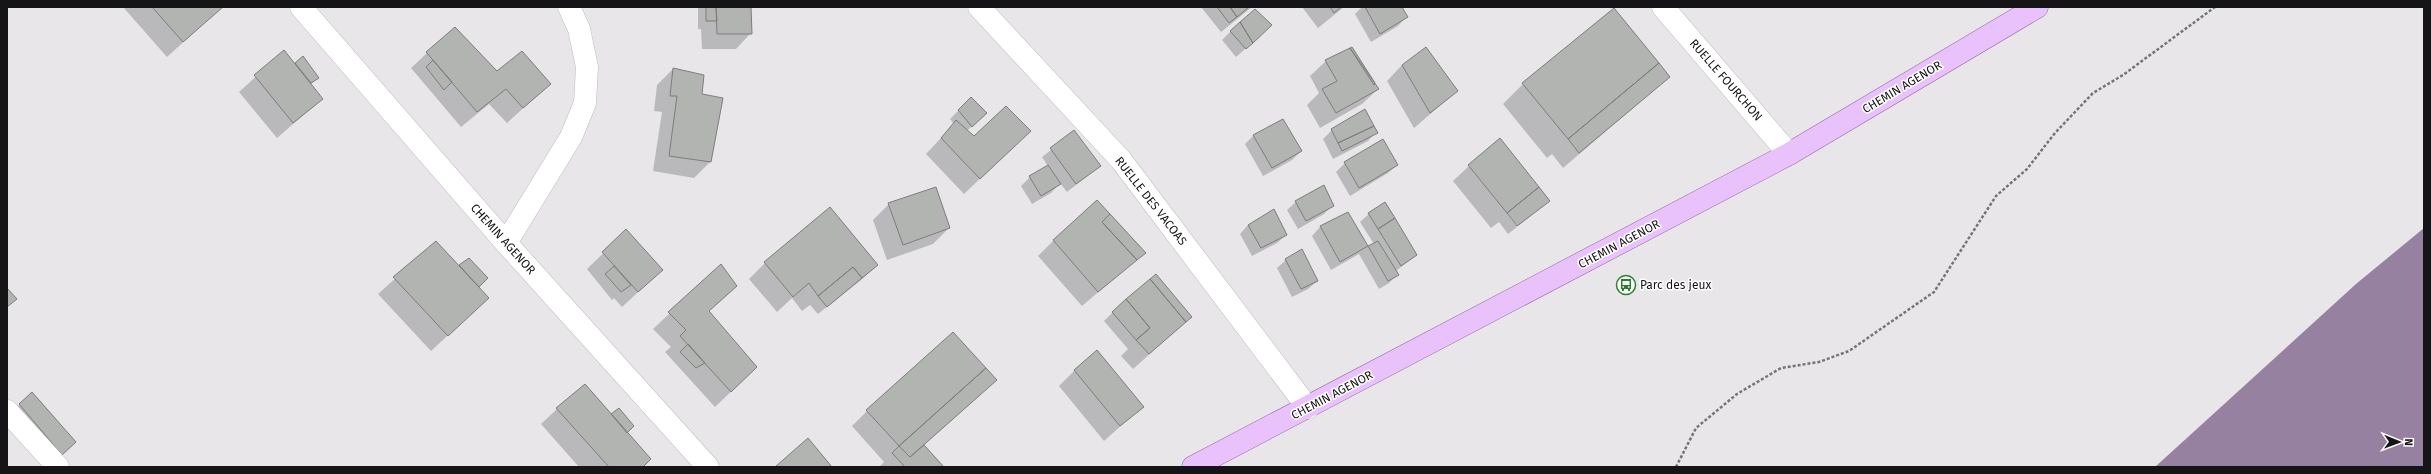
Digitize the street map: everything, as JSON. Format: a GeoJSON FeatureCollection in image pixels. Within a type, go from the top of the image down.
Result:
{"type":"FeatureCollection","features":[{"type":"Feature","properties":{"kind":"main road","name":"CHEMIN AGENOR"},"geometry":{"type":"LineString","coordinates":[[1193,467],[1308,408],[1789,154],[2037,7]]}},
{"type":"Feature","properties":{"kind":"street","name":"CHEMIN AGENOR"},"geometry":{"type":"LineString","coordinates":[[300,7],[506,243],[708,467]]}},
{"type":"Feature","properties":{"kind":"street"},"geometry":{"type":"LineString","coordinates":[[506,243],[571,137],[585,103],[587,67],[579,29],[569,7]]}},
{"type":"Feature","properties":{"kind":"street","name":"RUELLE DES VACOAS"},"geometry":{"type":"LineString","coordinates":[[979,7],[1121,160],[1308,408]]}},
{"type":"Feature","properties":{"kind":"street","name":"RUELLE FOURCHON"},"geometry":{"type":"LineString","coordinates":[[1663,7],[1789,154]]}},
{"type":"Feature","properties":{"kind":"street"},"geometry":{"type":"LineString","coordinates":[[7,411],[58,467]]}},
{"type":"Feature","properties":{"kind":"path"},"geometry":{"type":"LineString","coordinates":[[1676,467],[1696,428],[1737,394],[1781,368],[1819,362],[1849,351],[1934,292],[1996,196],[2027,169],[2055,133],[2093,93],[2123,76],[2215,7]]}},
{"type":"Feature","properties":{"kind":"shaded area"},"geometry":{"type":"Polygon","coordinates":[[[2424,228],[2424,467],[2155,467],[2356,284],[2424,228]]]}},
{"type":"Feature","properties":{"kind":"building"},"geometry":{"type":"Polygon","coordinates":[[[152,7],[223,7],[183,42],[152,7]]]}},
{"type":"Feature","properties":{"kind":"building"},"geometry":{"type":"Polygon","coordinates":[[[706,7],[716,7],[717,21],[706,21],[706,7]]]}},
{"type":"Feature","properties":{"kind":"building"},"geometry":{"type":"Polygon","coordinates":[[[716,7],[751,7],[752,34],[717,34],[716,7]]]}},
{"type":"Feature","properties":{"kind":"building"},"geometry":{"type":"Polygon","coordinates":[[[1217,7],[1230,7],[1237,17],[1229,23],[1217,7]]]}},
{"type":"Feature","properties":{"kind":"building"},"geometry":{"type":"Polygon","coordinates":[[[1230,7],[1249,7],[1237,17],[1230,7]]]}},
{"type":"Feature","properties":{"kind":"building"},"geometry":{"type":"Polygon","coordinates":[[[1330,7],[1341,7],[1334,13],[1330,7]]]}},
{"type":"Feature","properties":{"kind":"building"},"geometry":{"type":"Polygon","coordinates":[[[1365,7],[1402,7],[1408,17],[1380,34],[1365,7]]]}},
{"type":"Feature","properties":{"kind":"building"},"geometry":{"type":"Polygon","coordinates":[[[1614,8],[1659,63],[1568,139],[1522,83],[1614,8]]]}},
{"type":"Feature","properties":{"kind":"building"},"geometry":{"type":"Polygon","coordinates":[[[1255,9],[1272,25],[1253,43],[1240,22],[1255,9]]]}},
{"type":"Feature","properties":{"kind":"building"},"geometry":{"type":"Polygon","coordinates":[[[1240,22],[1253,43],[1246,49],[1230,31],[1240,22]]]}},
{"type":"Feature","properties":{"kind":"building"},"geometry":{"type":"Polygon","coordinates":[[[455,27],[497,71],[522,51],[551,84],[523,108],[506,89],[477,112],[426,52],[455,27]]]}},
{"type":"Feature","properties":{"kind":"building"},"geometry":{"type":"Polygon","coordinates":[[[1352,47],[1375,83],[1374,85],[1350,48],[1352,47]]]}},
{"type":"Feature","properties":{"kind":"building"},"geometry":{"type":"Polygon","coordinates":[[[1426,47],[1458,91],[1430,113],[1402,65],[1426,47]]]}},
{"type":"Feature","properties":{"kind":"building"},"geometry":{"type":"Polygon","coordinates":[[[1350,48],[1379,89],[1336,113],[1322,89],[1337,81],[1325,60],[1350,48]]]}},
{"type":"Feature","properties":{"kind":"building"},"geometry":{"type":"Polygon","coordinates":[[[284,50],[323,99],[293,123],[254,75],[284,50]]]}},
{"type":"Feature","properties":{"kind":"building"},"geometry":{"type":"Polygon","coordinates":[[[303,56],[319,78],[311,83],[295,63],[303,56]]]}},
{"type":"Feature","properties":{"kind":"building"},"geometry":{"type":"Polygon","coordinates":[[[433,60],[452,82],[444,90],[426,67],[433,60]]]}},
{"type":"Feature","properties":{"kind":"building"},"geometry":{"type":"Polygon","coordinates":[[[1659,63],[1670,77],[1579,153],[1568,139],[1659,63]]]}},
{"type":"Feature","properties":{"kind":"building"},"geometry":{"type":"Polygon","coordinates":[[[673,68],[704,75],[702,94],[723,98],[711,162],[669,156],[677,96],[670,96],[673,68]]]}},
{"type":"Feature","properties":{"kind":"building"},"geometry":{"type":"Polygon","coordinates":[[[971,97],[987,113],[972,127],[958,110],[971,97]]]}},
{"type":"Feature","properties":{"kind":"building"},"geometry":{"type":"Polygon","coordinates":[[[1006,106],[1031,131],[980,179],[941,138],[956,120],[974,136],[1006,106]]]}},
{"type":"Feature","properties":{"kind":"building"},"geometry":{"type":"Polygon","coordinates":[[[1365,109],[1374,126],[1338,143],[1331,129],[1365,109]]]}},
{"type":"Feature","properties":{"kind":"building"},"geometry":{"type":"Polygon","coordinates":[[[1283,119],[1302,151],[1272,168],[1253,135],[1283,119]]]}},
{"type":"Feature","properties":{"kind":"building"},"geometry":{"type":"Polygon","coordinates":[[[1374,126],[1378,133],[1342,151],[1338,143],[1374,126]]]}},
{"type":"Feature","properties":{"kind":"building"},"geometry":{"type":"Polygon","coordinates":[[[1074,130],[1101,166],[1076,184],[1050,148],[1074,130]]]}},
{"type":"Feature","properties":{"kind":"building"},"geometry":{"type":"Polygon","coordinates":[[[1500,138],[1539,187],[1507,213],[1468,165],[1500,138]]]}},
{"type":"Feature","properties":{"kind":"building"},"geometry":{"type":"Polygon","coordinates":[[[1383,139],[1398,165],[1359,188],[1344,162],[1383,139]]]}},
{"type":"Feature","properties":{"kind":"building"},"geometry":{"type":"Polygon","coordinates":[[[1048,165],[1061,184],[1041,196],[1029,176],[1048,165]]]}},
{"type":"Feature","properties":{"kind":"building"},"geometry":{"type":"Polygon","coordinates":[[[1324,185],[1334,206],[1306,221],[1295,201],[1324,185]]]}},
{"type":"Feature","properties":{"kind":"building"},"geometry":{"type":"Polygon","coordinates":[[[936,187],[950,228],[903,245],[888,203],[936,187]]]}},
{"type":"Feature","properties":{"kind":"building"},"geometry":{"type":"Polygon","coordinates":[[[1539,187],[1550,201],[1517,226],[1507,213],[1539,187]]]}},
{"type":"Feature","properties":{"kind":"building"},"geometry":{"type":"Polygon","coordinates":[[[1097,200],[1110,214],[1102,222],[1137,260],[1098,292],[1053,240],[1097,200]]]}},
{"type":"Feature","properties":{"kind":"building"},"geometry":{"type":"Polygon","coordinates":[[[1385,202],[1395,218],[1378,229],[1368,213],[1385,202]]]}},
{"type":"Feature","properties":{"kind":"building"},"geometry":{"type":"Polygon","coordinates":[[[830,207],[878,265],[862,278],[853,267],[818,296],[809,283],[793,297],[764,262],[830,207]]]}},
{"type":"Feature","properties":{"kind":"building"},"geometry":{"type":"Polygon","coordinates":[[[1274,209],[1287,235],[1261,248],[1248,225],[1274,209]]]}},
{"type":"Feature","properties":{"kind":"building"},"geometry":{"type":"Polygon","coordinates":[[[1348,212],[1368,246],[1340,262],[1320,226],[1348,212]]]}},
{"type":"Feature","properties":{"kind":"building"},"geometry":{"type":"Polygon","coordinates":[[[1110,214],[1146,253],[1137,260],[1102,222],[1110,214]]]}},
{"type":"Feature","properties":{"kind":"building"},"geometry":{"type":"Polygon","coordinates":[[[1395,218],[1417,255],[1401,266],[1378,229],[1395,218]]]}},
{"type":"Feature","properties":{"kind":"building"},"geometry":{"type":"Polygon","coordinates":[[[626,229],[663,270],[638,292],[602,252],[626,229]]]}},
{"type":"Feature","properties":{"kind":"building"},"geometry":{"type":"Polygon","coordinates":[[[436,241],[489,298],[448,336],[393,277],[436,241]]]}},
{"type":"Feature","properties":{"kind":"building"},"geometry":{"type":"Polygon","coordinates":[[[1378,241],[1399,275],[1388,281],[1368,246],[1378,241]]]}},
{"type":"Feature","properties":{"kind":"building"},"geometry":{"type":"Polygon","coordinates":[[[1302,249],[1318,281],[1301,289],[1285,259],[1302,249]]]}},
{"type":"Feature","properties":{"kind":"building"},"geometry":{"type":"Polygon","coordinates":[[[469,258],[488,278],[479,287],[459,265],[469,258]]]}},
{"type":"Feature","properties":{"kind":"building"},"geometry":{"type":"Polygon","coordinates":[[[721,264],[737,286],[709,311],[757,367],[731,392],[680,336],[686,330],[668,312],[721,264]]]}},
{"type":"Feature","properties":{"kind":"building"},"geometry":{"type":"Polygon","coordinates":[[[614,266],[631,285],[621,292],[605,274],[614,266]]]}},
{"type":"Feature","properties":{"kind":"building"},"geometry":{"type":"Polygon","coordinates":[[[853,267],[862,278],[827,307],[818,296],[853,267]]]}},
{"type":"Feature","properties":{"kind":"building"},"geometry":{"type":"Polygon","coordinates":[[[1156,274],[1192,317],[1186,322],[1150,279],[1156,274]]]}},
{"type":"Feature","properties":{"kind":"building"},"geometry":{"type":"Polygon","coordinates":[[[1150,279],[1186,322],[1149,354],[1136,340],[1150,328],[1126,299],[1150,279]]]}},
{"type":"Feature","properties":{"kind":"building"},"geometry":{"type":"Polygon","coordinates":[[[7,288],[17,299],[7,307],[7,288]]]}},
{"type":"Feature","properties":{"kind":"building"},"geometry":{"type":"Polygon","coordinates":[[[1126,299],[1150,328],[1136,340],[1112,312],[1126,299]]]}},
{"type":"Feature","properties":{"kind":"building"},"geometry":{"type":"Polygon","coordinates":[[[953,332],[986,368],[899,446],[866,410],[953,332]]]}},
{"type":"Feature","properties":{"kind":"building"},"geometry":{"type":"Polygon","coordinates":[[[688,344],[705,363],[696,368],[680,352],[688,344]]]}},
{"type":"Feature","properties":{"kind":"building"},"geometry":{"type":"Polygon","coordinates":[[[1097,350],[1144,407],[1120,426],[1074,370],[1097,350]]]}},
{"type":"Feature","properties":{"kind":"building"},"geometry":{"type":"Polygon","coordinates":[[[986,368],[997,380],[910,457],[899,446],[986,368]]]}},
{"type":"Feature","properties":{"kind":"building"},"geometry":{"type":"Polygon","coordinates":[[[585,384],[651,459],[643,467],[609,467],[556,408],[585,384]]]}},
{"type":"Feature","properties":{"kind":"building"},"geometry":{"type":"Polygon","coordinates":[[[32,392],[76,442],[62,455],[19,404],[32,392]]]}},
{"type":"Feature","properties":{"kind":"building"},"geometry":{"type":"Polygon","coordinates":[[[619,408],[634,426],[627,433],[611,414],[619,408]]]}},
{"type":"Feature","properties":{"kind":"building"},"geometry":{"type":"Polygon","coordinates":[[[808,438],[832,467],[775,467],[808,438]]]}},
{"type":"Feature","properties":{"kind":"building"},"geometry":{"type":"Polygon","coordinates":[[[924,445],[944,467],[905,467],[892,453],[899,446],[910,457],[924,445]]]}},
{"type":"Feature","properties":{"kind":"place","name":"Parc des jeux"},"geometry":{"type":"Point","coordinates":[1626,285]}}]}
